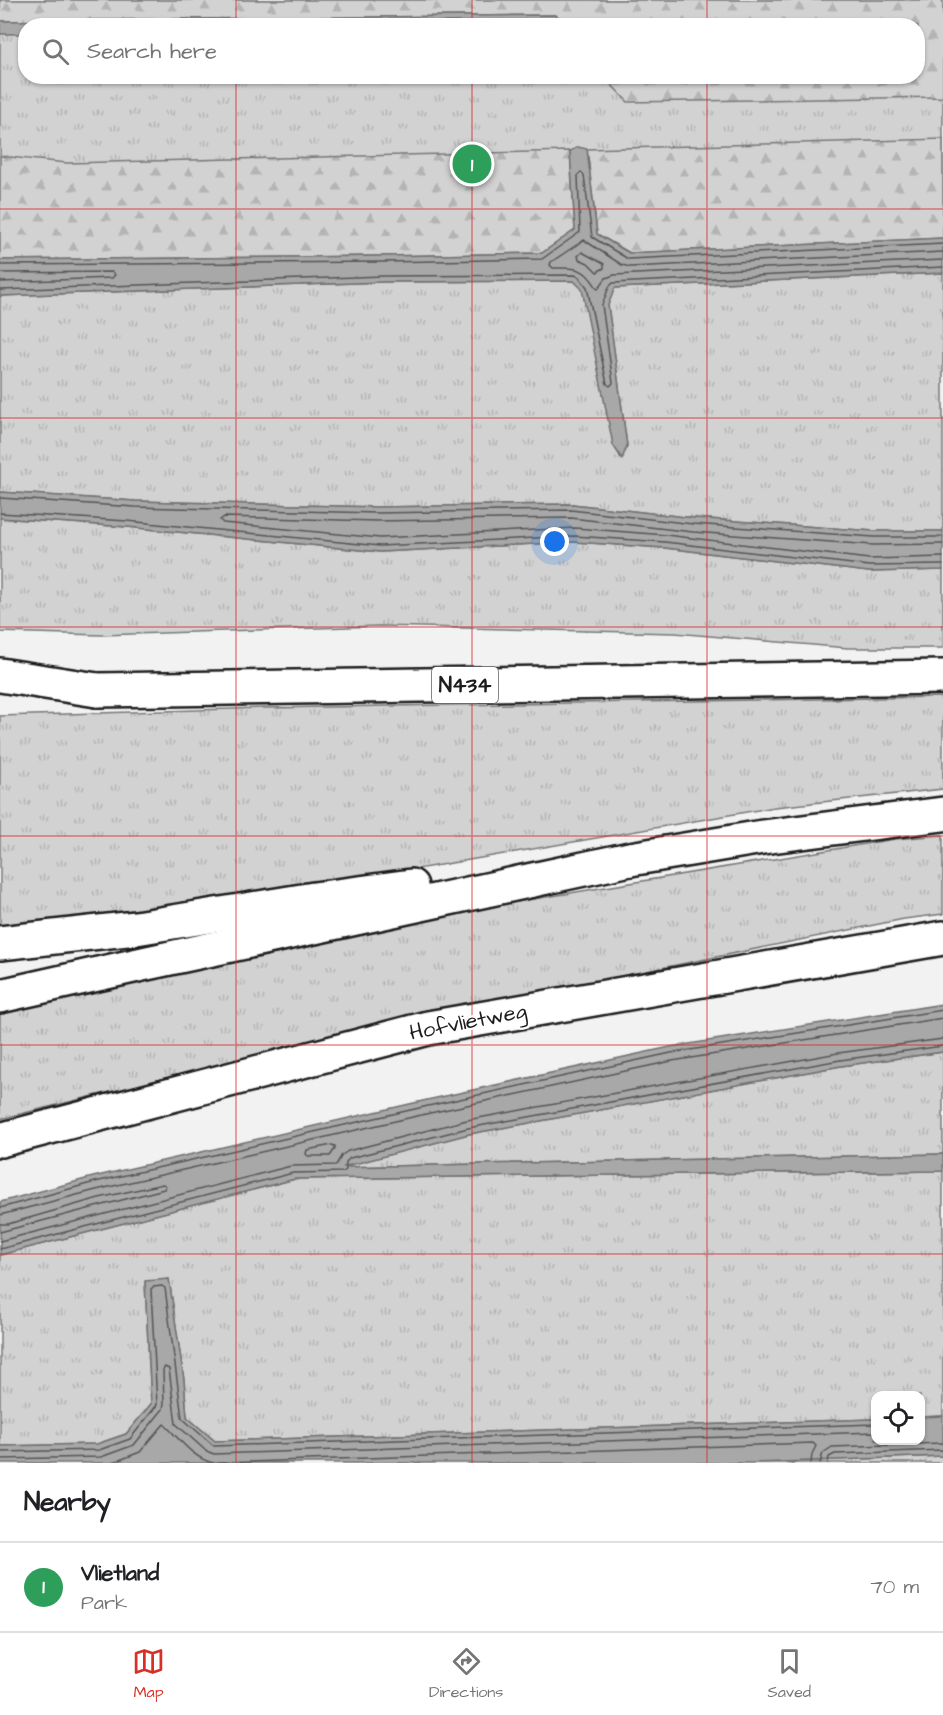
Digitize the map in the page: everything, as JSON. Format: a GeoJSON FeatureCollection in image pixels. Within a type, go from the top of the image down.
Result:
{"type":"FeatureCollection","features":[{"type":"Feature","properties":{"kind":"main road","name":"N434"},"geometry":{"type":"LineString","coordinates":[[0,675],[97,690]]}},
{"type":"Feature","properties":{"kind":"main road","name":"N434"},"geometry":{"type":"LineString","coordinates":[[0,692],[943,677]]}},
{"type":"Feature","properties":{"kind":"main road"},"geometry":{"type":"LineString","coordinates":[[0,943],[136,928],[314,899],[630,859],[763,837],[943,814]]}},
{"type":"Feature","properties":{"kind":"main road"},"geometry":{"type":"LineString","coordinates":[[0,996],[630,859]]}},
{"type":"Feature","properties":{"kind":"main road","name":"Hofvlietweg"},"geometry":{"type":"LineString","coordinates":[[0,1140],[428,1028],[943,938]]}},
{"type":"Feature","properties":{"kind":"green space"},"geometry":{"type":"Polygon","coordinates":[[[0,0],[943,0],[943,251],[0,271],[0,0]]]}},
{"type":"Feature","properties":{"kind":"green space"},"geometry":{"type":"Polygon","coordinates":[[[0,0],[943,0],[943,97],[628,102],[611,84],[925,84],[925,18],[558,18],[555,15],[18,18],[18,21],[0,21],[0,0]]]}},
{"type":"Feature","properties":{"kind":"green space"},"geometry":{"type":"Polygon","coordinates":[[[943,139],[943,238],[630,253],[597,234],[587,149],[943,139]]]}},
{"type":"Feature","properties":{"kind":"green space"},"geometry":{"type":"Polygon","coordinates":[[[570,151],[575,230],[542,253],[0,260],[0,156],[67,163],[570,151]]]}},
{"type":"Feature","properties":{"kind":"green space"},"geometry":{"type":"Polygon","coordinates":[[[943,273],[943,531],[874,531],[694,518],[572,504],[378,507],[135,501],[0,492],[0,296],[383,282],[574,281],[582,288],[622,458],[627,446],[608,305],[614,288],[943,273]]]}},
{"type":"Feature","properties":{"kind":"green space"},"geometry":{"type":"Polygon","coordinates":[[[0,518],[127,527],[380,552],[574,542],[665,548],[869,572],[943,570],[943,648],[848,648],[675,633],[379,626],[101,635],[0,632],[0,518]]]}},
{"type":"Feature","properties":{"kind":"green space"},"geometry":{"type":"Polygon","coordinates":[[[943,697],[943,789],[775,807],[166,914],[0,928],[0,716],[265,708],[943,697]]]}},
{"type":"Feature","properties":{"kind":"green space"},"geometry":{"type":"Polygon","coordinates":[[[943,835],[943,914],[904,919],[394,1022],[0,1119],[0,1010],[390,923],[895,839],[943,835]]]}},
{"type":"Feature","properties":{"kind":"green space"},"geometry":{"type":"Polygon","coordinates":[[[943,1052],[943,1154],[340,1167],[469,1134],[841,1066],[943,1052]]]}},
{"type":"Feature","properties":{"kind":"green space"},"geometry":{"type":"Polygon","coordinates":[[[943,1171],[943,1416],[925,1417],[925,1391],[871,1391],[871,1419],[215,1441],[187,1417],[184,1380],[169,1279],[145,1282],[151,1404],[126,1434],[97,1444],[0,1446],[0,1255],[295,1179],[943,1171]]]}},
{"type":"Feature","properties":{"kind":"green space"},"geometry":{"type":"Polygon","coordinates":[[[943,1456],[943,1463],[754,1463],[943,1456]]]}},
{"type":"Feature","properties":{"kind":"water"},"geometry":{"type":"Polygon","coordinates":[[[556,15],[559,18],[278,18],[556,15]]]}},
{"type":"Feature","properties":{"kind":"water"},"geometry":{"type":"Polygon","coordinates":[[[0,21],[18,21],[18,34],[0,34],[0,21]]]}},
{"type":"Feature","properties":{"kind":"water"},"geometry":{"type":"Polygon","coordinates":[[[578,147],[587,149],[597,234],[629,253],[943,238],[943,273],[615,288],[608,305],[627,446],[622,459],[613,445],[582,289],[574,281],[383,282],[0,296],[0,260],[542,253],[575,230],[570,151],[578,147]]]}},
{"type":"Feature","properties":{"kind":"water"},"geometry":{"type":"Polygon","coordinates":[[[0,492],[135,501],[378,507],[572,504],[694,518],[874,531],[943,531],[943,570],[869,572],[665,548],[574,542],[380,552],[127,527],[0,518],[0,492]]]}},
{"type":"Feature","properties":{"kind":"water"},"geometry":{"type":"Polygon","coordinates":[[[943,1004],[943,1052],[841,1066],[469,1134],[343,1167],[943,1154],[943,1171],[295,1179],[0,1255],[0,1202],[93,1177],[670,1047],[943,1004]]]}},
{"type":"Feature","properties":{"kind":"water"},"geometry":{"type":"Polygon","coordinates":[[[169,1279],[184,1380],[187,1417],[215,1441],[871,1419],[871,1445],[925,1445],[925,1417],[943,1416],[943,1456],[754,1463],[0,1463],[0,1446],[97,1444],[126,1434],[151,1404],[145,1281],[169,1279]]]}},
{"type":"Feature","properties":{"kind":"place","name":"Vlietland"},"geometry":{"type":"Point","coordinates":[472,164]}}]}
